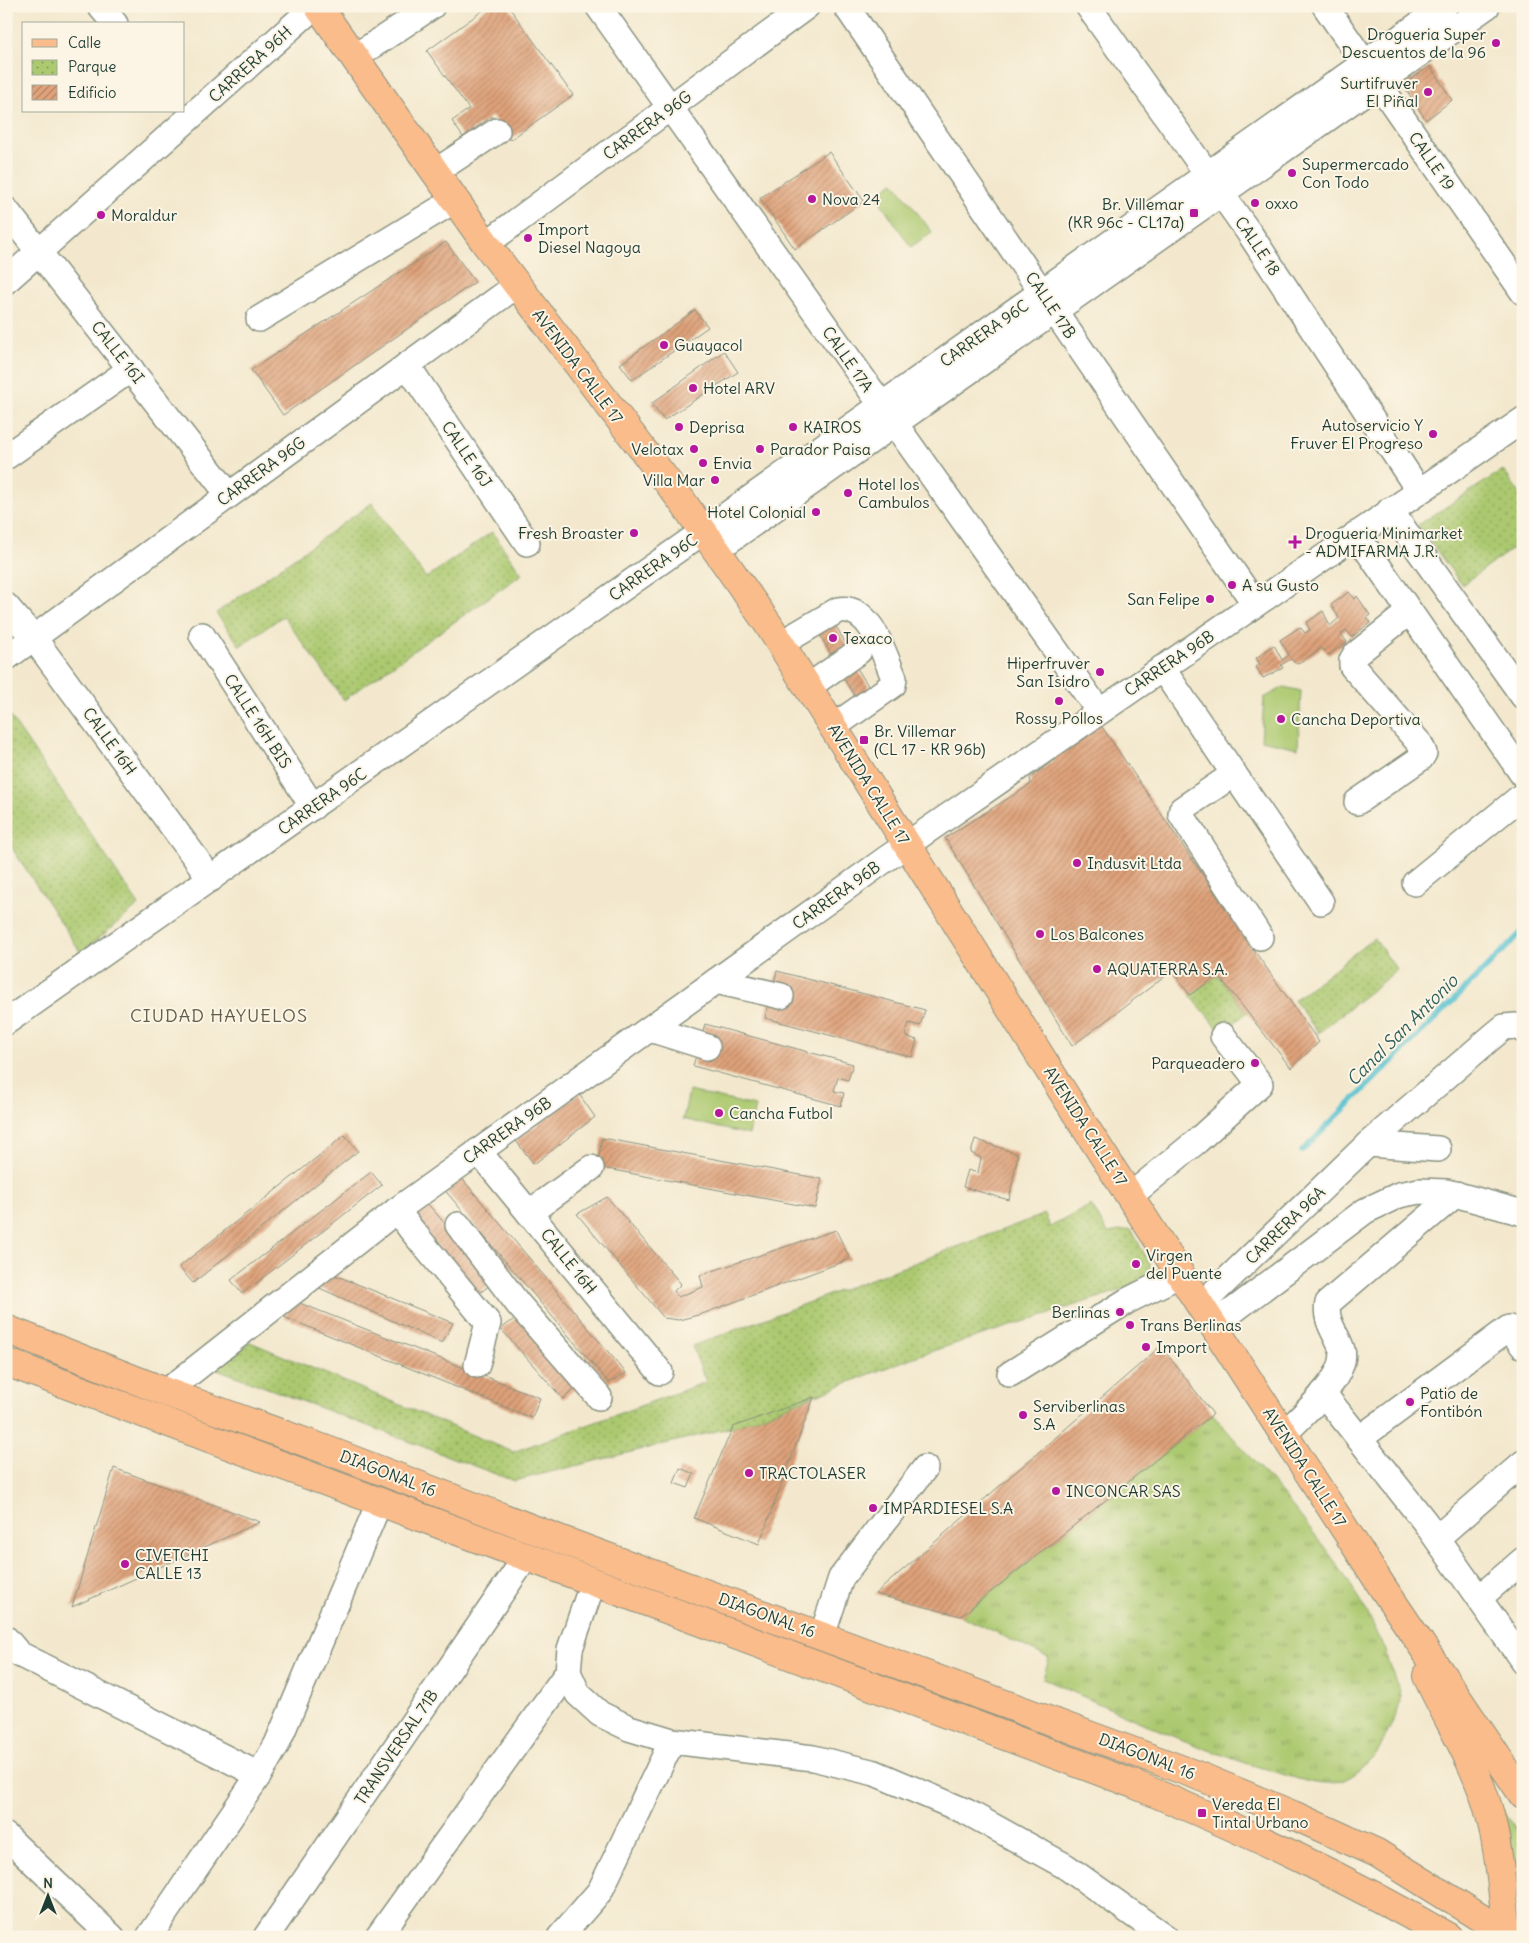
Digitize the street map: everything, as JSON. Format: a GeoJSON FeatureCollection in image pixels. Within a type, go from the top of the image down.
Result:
{"type":"FeatureCollection","features":[{"type":"Feature","properties":{"kind":"main road","name":"AVENIDA CALLE 17"},"geometry":{"type":"LineString","coordinates":[[317,6],[486,244],[710,540],[808,687],[1085,1127],[1383,1588],[1523,1796]]}},
{"type":"Feature","properties":{"kind":"main road","name":"DIAGONAL 16"},"geometry":{"type":"LineString","coordinates":[[6,1329],[166,1392],[327,1450],[559,1539],[1151,1757],[1293,1814],[1377,1853],[1509,1936]]}},
{"type":"Feature","properties":{"kind":"main road","name":"DIAGONAL 16"},"geometry":{"type":"LineString","coordinates":[[6,1362],[1136,1785],[1285,1850],[1401,1910],[1448,1937]]}},
{"type":"Feature","properties":{"kind":"main road","name":"AVENIDA CALLE 17"},"geometry":{"type":"LineString","coordinates":[[1383,1588],[1480,1784],[1495,1840],[1509,1936]]}},
{"type":"Feature","properties":{"kind":"street"},"geometry":{"type":"LineString","coordinates":[[100,6],[113,22]]}},
{"type":"Feature","properties":{"kind":"street","name":"CARRERA 96H"},"geometry":{"type":"LineString","coordinates":[[6,281],[40,252],[187,113],[317,6]]}},
{"type":"Feature","properties":{"kind":"street"},"geometry":{"type":"LineString","coordinates":[[353,56],[432,6]]}},
{"type":"Feature","properties":{"kind":"street","name":"CALLE 17A"},"geometry":{"type":"LineString","coordinates":[[598,6],[1099,711]]}},
{"type":"Feature","properties":{"kind":"street","name":"CARRERA 96G"},"geometry":{"type":"LineString","coordinates":[[486,244],[807,6]]}},
{"type":"Feature","properties":{"kind":"street","name":"CALLE 17B"},"geometry":{"type":"LineString","coordinates":[[846,6],[1255,604]]}},
{"type":"Feature","properties":{"kind":"street","name":"CALLE 18"},"geometry":{"type":"LineString","coordinates":[[1088,6],[1250,234],[1419,491]]}},
{"type":"Feature","properties":{"kind":"street","name":"CALLE 19"},"geometry":{"type":"LineString","coordinates":[[1325,6],[1523,292]]}},
{"type":"Feature","properties":{"kind":"street","name":"CARRERA 96C"},"geometry":{"type":"LineString","coordinates":[[1371,73],[1445,6]]}},
{"type":"Feature","properties":{"kind":"street","name":"CARRERA 96C"},"geometry":{"type":"LineString","coordinates":[[6,1022],[314,807],[710,540],[1371,73],[1487,6]]}},
{"type":"Feature","properties":{"kind":"street"},"geometry":{"type":"LineString","coordinates":[[435,172],[496,131]]}},
{"type":"Feature","properties":{"kind":"street"},"geometry":{"type":"LineString","coordinates":[[259,319],[455,200]]}},
{"type":"Feature","properties":{"kind":"street","name":"CALLE 16I"},"geometry":{"type":"LineString","coordinates":[[6,210],[229,494]]}},
{"type":"Feature","properties":{"kind":"street","name":"CARRERA 96G"},"geometry":{"type":"LineString","coordinates":[[6,658],[517,285]]}},
{"type":"Feature","properties":{"kind":"street","name":"CALLE 16J"},"geometry":{"type":"LineString","coordinates":[[407,365],[527,543]]}},
{"type":"Feature","properties":{"kind":"street"},"geometry":{"type":"LineString","coordinates":[[7,456],[131,369]]}},
{"type":"Feature","properties":{"kind":"street","name":"CARRERA 96B"},"geometry":{"type":"LineString","coordinates":[[166,1392],[397,1210],[906,844],[1523,420]]}},
{"type":"Feature","properties":{"kind":"street"},"geometry":{"type":"LineString","coordinates":[[1390,510],[1523,696]]}},
{"type":"Feature","properties":{"kind":"street"},"geometry":{"type":"LineString","coordinates":[[1356,534],[1523,775]]}},
{"type":"Feature","properties":{"kind":"street","name":"CALLE 16H"},"geometry":{"type":"LineString","coordinates":[[6,606],[33,637],[211,879]]}},
{"type":"Feature","properties":{"kind":"street"},"geometry":{"type":"LineString","coordinates":[[780,644],[838,610],[854,610],[863,617],[870,643],[894,678],[894,685],[833,727]]}},
{"type":"Feature","properties":{"kind":"street"},"geometry":{"type":"LineString","coordinates":[[1357,802],[1421,758],[1424,753],[1420,744],[1352,666],[1352,660],[1355,655],[1409,612]]}},
{"type":"Feature","properties":{"kind":"street","name":"CALLE 16H BIS"},"geometry":{"type":"LineString","coordinates":[[202,635],[314,807]]}},
{"type":"Feature","properties":{"kind":"street"},"geometry":{"type":"LineString","coordinates":[[808,687],[870,643]]}},
{"type":"Feature","properties":{"kind":"street"},"geometry":{"type":"LineString","coordinates":[[1162,668],[1320,902]]}},
{"type":"Feature","properties":{"kind":"street"},"geometry":{"type":"LineString","coordinates":[[1234,774],[1182,809],[1181,814],[1260,937]]}},
{"type":"Feature","properties":{"kind":"street"},"geometry":{"type":"LineString","coordinates":[[1415,883],[1523,795]]}},
{"type":"Feature","properties":{"kind":"street"},"geometry":{"type":"LineString","coordinates":[[716,982],[781,996]]}},
{"type":"Feature","properties":{"kind":"street","name":"CARRERA 96A"},"geometry":{"type":"LineString","coordinates":[[1206,1313],[1368,1144],[1504,1028],[1516,1026],[1523,1030]]}},
{"type":"Feature","properties":{"kind":"street"},"geometry":{"type":"LineString","coordinates":[[650,1029],[707,1047]]}},
{"type":"Feature","properties":{"kind":"street"},"geometry":{"type":"LineString","coordinates":[[1130,1196],[1197,1141],[1260,1084],[1223,1036]]}},
{"type":"Feature","properties":{"kind":"street"},"geometry":{"type":"LineString","coordinates":[[1368,1144],[1438,1149]]}},
{"type":"Feature","properties":{"kind":"street","name":"CALLE 16H"},"geometry":{"type":"LineString","coordinates":[[478,1151],[660,1372]]}},
{"type":"Feature","properties":{"kind":"street"},"geometry":{"type":"LineString","coordinates":[[529,1213],[591,1168]]}},
{"type":"Feature","properties":{"kind":"street"},"geometry":{"type":"LineString","coordinates":[[1206,1313],[1234,1310],[1366,1210],[1400,1195],[1419,1191],[1456,1194],[1523,1213]]}},
{"type":"Feature","properties":{"kind":"street"},"geometry":{"type":"LineString","coordinates":[[1284,1434],[1334,1381],[1343,1362],[1342,1351],[1326,1311],[1328,1303],[1456,1194]]}},
{"type":"Feature","properties":{"kind":"street"},"geometry":{"type":"LineString","coordinates":[[397,1210],[488,1322]]}},
{"type":"Feature","properties":{"kind":"street"},"geometry":{"type":"LineString","coordinates":[[458,1225],[518,1304],[599,1397]]}},
{"type":"Feature","properties":{"kind":"street"},"geometry":{"type":"LineString","coordinates":[[1010,1374],[1126,1301],[1181,1274]]}},
{"type":"Feature","properties":{"kind":"street"},"geometry":{"type":"LineString","coordinates":[[477,1365],[488,1322],[518,1304]]}},
{"type":"Feature","properties":{"kind":"street"},"geometry":{"type":"LineString","coordinates":[[1359,1439],[1509,1328],[1523,1346]]}},
{"type":"Feature","properties":{"kind":"street"},"geometry":{"type":"LineString","coordinates":[[1323,1393],[1437,1538],[1523,1661]]}},
{"type":"Feature","properties":{"kind":"street"},"geometry":{"type":"LineString","coordinates":[[1437,1538],[1523,1463]]}},
{"type":"Feature","properties":{"kind":"street"},"geometry":{"type":"LineString","coordinates":[[822,1636],[840,1578],[925,1468]]}},
{"type":"Feature","properties":{"kind":"street"},"geometry":{"type":"LineString","coordinates":[[149,1937],[259,1775],[276,1744],[379,1503]]}},
{"type":"Feature","properties":{"kind":"street","name":"TRANSVERSAL 71B"},"geometry":{"type":"LineString","coordinates":[[266,1937],[526,1557]]}},
{"type":"Feature","properties":{"kind":"street"},"geometry":{"type":"LineString","coordinates":[[1479,1598],[1523,1560]]}},
{"type":"Feature","properties":{"kind":"street"},"geometry":{"type":"LineString","coordinates":[[593,1582],[570,1649],[568,1672],[578,1694],[600,1714],[629,1728],[672,1741],[813,1758],[875,1773],[966,1812],[1065,1866],[1165,1937]]}},
{"type":"Feature","properties":{"kind":"street"},"geometry":{"type":"LineString","coordinates":[[11,1651],[259,1775]]}},
{"type":"Feature","properties":{"kind":"street"},"geometry":{"type":"LineString","coordinates":[[378,1937],[568,1672]]}},
{"type":"Feature","properties":{"kind":"street"},"geometry":{"type":"LineString","coordinates":[[560,1937],[600,1891],[672,1741]]}},
{"type":"Feature","properties":{"kind":"street"},"geometry":{"type":"LineString","coordinates":[[6,1836],[112,1937]]}},
{"type":"Feature","properties":{"kind":"green space"},"geometry":{"type":"Polygon","coordinates":[[[894,182],[932,232],[911,247],[875,194],[894,182]]]}},
{"type":"Feature","properties":{"kind":"green space"},"geometry":{"type":"Polygon","coordinates":[[[1503,470],[1523,498],[1523,541],[1462,585],[1418,525],[1503,470]]]}},
{"type":"Feature","properties":{"kind":"green space"},"geometry":{"type":"Polygon","coordinates":[[[372,503],[426,578],[492,532],[522,574],[344,700],[283,616],[240,646],[216,613],[372,503]]]}},
{"type":"Feature","properties":{"kind":"green space","name":"Cancha Deportiva"},"geometry":{"type":"Polygon","coordinates":[[[1284,687],[1301,691],[1298,748],[1261,740],[1264,698],[1284,687]]]}},
{"type":"Feature","properties":{"kind":"green space"},"geometry":{"type":"Polygon","coordinates":[[[6,710],[139,905],[81,953],[6,839],[6,710]]]}},
{"type":"Feature","properties":{"kind":"green space"},"geometry":{"type":"Polygon","coordinates":[[[1374,938],[1397,970],[1318,1033],[1294,1000],[1374,938]]]}},
{"type":"Feature","properties":{"kind":"green space"},"geometry":{"type":"Polygon","coordinates":[[[1218,975],[1247,1013],[1221,1032],[1190,995],[1218,975]]]}},
{"type":"Feature","properties":{"kind":"green space","name":"Cancha Futbol"},"geometry":{"type":"Polygon","coordinates":[[[689,1091],[755,1106],[749,1135],[683,1119],[689,1091]]]}},
{"type":"Feature","properties":{"kind":"green space"},"geometry":{"type":"Polygon","coordinates":[[[1091,1205],[1108,1233],[1131,1229],[1154,1272],[1119,1291],[914,1357],[733,1427],[514,1481],[217,1369],[250,1342],[513,1452],[706,1382],[692,1346],[1045,1214],[1050,1227],[1091,1205]]]}},
{"type":"Feature","properties":{"kind":"green space"},"geometry":{"type":"Polygon","coordinates":[[[1213,1414],[1289,1502],[1338,1566],[1360,1599],[1378,1633],[1398,1687],[1400,1703],[1378,1751],[1360,1770],[1336,1783],[1322,1784],[1302,1780],[1216,1753],[1158,1730],[1043,1679],[1049,1658],[961,1616],[1213,1414]]]}},
{"type":"Feature","properties":{"kind":"green space"},"geometry":{"type":"Polygon","coordinates":[[[1503,1809],[1523,1840],[1523,1900],[1503,1809]]]}},
{"type":"Feature","properties":{"kind":"building"},"geometry":{"type":"Polygon","coordinates":[[[489,6],[508,6],[573,95],[510,140],[492,116],[463,137],[452,121],[469,109],[427,51],[489,6]]]}},
{"type":"Feature","properties":{"kind":"building","name":"Surtifruver El Piñal"},"geometry":{"type":"Polygon","coordinates":[[[1430,66],[1452,100],[1426,120],[1403,85],[1430,66]]]}},
{"type":"Feature","properties":{"kind":"building","name":"Nova 24"},"geometry":{"type":"Polygon","coordinates":[[[829,152],[864,201],[795,249],[760,198],[829,152]]]}},
{"type":"Feature","properties":{"kind":"building"},"geometry":{"type":"Polygon","coordinates":[[[446,242],[475,282],[283,415],[251,370],[446,242]]]}},
{"type":"Feature","properties":{"kind":"building","name":"Guayacol"},"geometry":{"type":"Polygon","coordinates":[[[695,310],[708,327],[632,380],[620,364],[695,310]]]}},
{"type":"Feature","properties":{"kind":"building","name":"Hotel ARV"},"geometry":{"type":"Polygon","coordinates":[[[724,351],[738,372],[664,420],[651,404],[724,351]]]}},
{"type":"Feature","properties":{"kind":"building"},"geometry":{"type":"Polygon","coordinates":[[[1349,592],[1355,599],[1357,596],[1370,615],[1366,618],[1371,622],[1352,637],[1346,630],[1341,634],[1347,642],[1329,655],[1322,648],[1297,664],[1291,659],[1281,665],[1283,668],[1263,678],[1256,667],[1260,664],[1256,658],[1274,645],[1282,660],[1289,655],[1280,640],[1300,627],[1305,633],[1310,630],[1306,623],[1323,611],[1330,626],[1339,618],[1331,605],[1349,592]]]}},
{"type":"Feature","properties":{"kind":"building","name":"Texaco"},"geometry":{"type":"Polygon","coordinates":[[[833,621],[848,647],[832,656],[817,630],[833,621]]]}},
{"type":"Feature","properties":{"kind":"building","name":"Texaco"},"geometry":{"type":"Polygon","coordinates":[[[854,663],[870,689],[856,698],[840,673],[854,663]]]}},
{"type":"Feature","properties":{"kind":"building","name":"Indusvit Ltda"},"geometry":{"type":"Polygon","coordinates":[[[1100,724],[1253,949],[1319,1042],[1291,1068],[1218,975],[1190,995],[1172,971],[1072,1046],[945,838],[1031,784],[1030,778],[1054,760],[1052,756],[1100,724]]]}},
{"type":"Feature","properties":{"kind":"building"},"geometry":{"type":"Polygon","coordinates":[[[777,971],[925,1010],[920,1026],[909,1023],[905,1036],[917,1040],[912,1057],[765,1018],[777,971]]]}},
{"type":"Feature","properties":{"kind":"building"},"geometry":{"type":"Polygon","coordinates":[[[705,1024],[853,1064],[848,1080],[838,1077],[834,1091],[844,1093],[841,1106],[693,1066],[705,1024]]]}},
{"type":"Feature","properties":{"kind":"building"},"geometry":{"type":"Polygon","coordinates":[[[579,1094],[595,1117],[534,1164],[516,1141],[579,1094]]]}},
{"type":"Feature","properties":{"kind":"building"},"geometry":{"type":"Polygon","coordinates":[[[345,1135],[358,1151],[193,1283],[179,1267],[345,1135]]]}},
{"type":"Feature","properties":{"kind":"building"},"geometry":{"type":"Polygon","coordinates":[[[602,1138],[822,1179],[815,1208],[597,1167],[602,1138]]]}},
{"type":"Feature","properties":{"kind":"building"},"geometry":{"type":"Polygon","coordinates":[[[975,1139],[1018,1154],[1009,1200],[963,1187],[968,1170],[978,1173],[981,1158],[971,1153],[975,1139]]]}},
{"type":"Feature","properties":{"kind":"building"},"geometry":{"type":"Polygon","coordinates":[[[371,1172],[382,1185],[242,1294],[231,1280],[371,1172]]]}},
{"type":"Feature","properties":{"kind":"building"},"geometry":{"type":"Polygon","coordinates":[[[459,1175],[626,1373],[609,1383],[442,1187],[459,1175]]]}},
{"type":"Feature","properties":{"kind":"building"},"geometry":{"type":"Polygon","coordinates":[[[607,1197],[681,1284],[674,1291],[678,1297],[703,1287],[700,1275],[836,1230],[850,1259],[702,1314],[679,1320],[664,1318],[577,1214],[607,1197]]]}},
{"type":"Feature","properties":{"kind":"building"},"geometry":{"type":"Polygon","coordinates":[[[427,1203],[495,1281],[476,1296],[411,1212],[427,1203]]]}},
{"type":"Feature","properties":{"kind":"building"},"geometry":{"type":"Polygon","coordinates":[[[325,1271],[453,1323],[442,1343],[315,1286],[325,1271]]]}},
{"type":"Feature","properties":{"kind":"building"},"geometry":{"type":"Polygon","coordinates":[[[292,1300],[540,1398],[532,1418],[284,1317],[292,1300]]]}},
{"type":"Feature","properties":{"kind":"building"},"geometry":{"type":"Polygon","coordinates":[[[517,1317],[580,1385],[563,1399],[501,1329],[517,1317]]]}},
{"type":"Feature","properties":{"kind":"building","name":"INCONCAR SAS"},"geometry":{"type":"Polygon","coordinates":[[[1161,1346],[1213,1414],[961,1616],[875,1594],[1161,1346]]]}},
{"type":"Feature","properties":{"kind":"building","name":"TRACTOLASER"},"geometry":{"type":"Polygon","coordinates":[[[814,1397],[759,1544],[694,1518],[733,1427],[814,1397]]]}},
{"type":"Feature","properties":{"kind":"building","name":"CIVETCHI CALLE 13"},"geometry":{"type":"Polygon","coordinates":[[[114,1468],[260,1522],[72,1607],[114,1468]]]}},
{"type":"Feature","properties":{"kind":"building"},"geometry":{"type":"Polygon","coordinates":[[[680,1468],[694,1474],[688,1488],[674,1483],[680,1468]]]}},
{"type":"Feature","properties":{"kind":"waterway","name":"Canal San Antonio"},"geometry":{"type":"LineString","coordinates":[[1302,1151],[1523,931]]}},
{"type":"Feature","properties":{"kind":"place","name":"Drogueria Super Descuentos de la 96"},"geometry":{"type":"Point","coordinates":[1496,43]}},
{"type":"Feature","properties":{"kind":"place","name":"Surtifruver El Piñal"},"geometry":{"type":"Point","coordinates":[1428,92]}},
{"type":"Feature","properties":{"kind":"place","name":"Supermercado Con Todo"},"geometry":{"type":"Point","coordinates":[1292,173]}},
{"type":"Feature","properties":{"kind":"place","name":"Nova 24"},"geometry":{"type":"Point","coordinates":[812,199]}},
{"type":"Feature","properties":{"kind":"place","name":"oxxo"},"geometry":{"type":"Point","coordinates":[1255,203]}},
{"type":"Feature","properties":{"kind":"place","name":"Br. Villemar (KR 96c - CL17a)"},"geometry":{"type":"Point","coordinates":[1194,213]}},
{"type":"Feature","properties":{"kind":"place","name":"Moraldur"},"geometry":{"type":"Point","coordinates":[101,215]}},
{"type":"Feature","properties":{"kind":"place","name":"Import Diesel Nagoya"},"geometry":{"type":"Point","coordinates":[528,238]}},
{"type":"Feature","properties":{"kind":"place","name":"Guayacol"},"geometry":{"type":"Point","coordinates":[664,345]}},
{"type":"Feature","properties":{"kind":"place","name":"Hotel ARV"},"geometry":{"type":"Point","coordinates":[693,388]}},
{"type":"Feature","properties":{"kind":"place","name":"Deprisa"},"geometry":{"type":"Point","coordinates":[679,427]}},
{"type":"Feature","properties":{"kind":"place","name":"KAIROS"},"geometry":{"type":"Point","coordinates":[793,427]}},
{"type":"Feature","properties":{"kind":"place","name":"Autoservicio Y Fruver El Progreso"},"geometry":{"type":"Point","coordinates":[1433,434]}},
{"type":"Feature","properties":{"kind":"place","name":"Velotax"},"geometry":{"type":"Point","coordinates":[694,449]}},
{"type":"Feature","properties":{"kind":"place","name":"Parador Paisa"},"geometry":{"type":"Point","coordinates":[760,449]}},
{"type":"Feature","properties":{"kind":"place","name":"Envia"},"geometry":{"type":"Point","coordinates":[703,463]}},
{"type":"Feature","properties":{"kind":"place","name":"Villa Mar"},"geometry":{"type":"Point","coordinates":[715,480]}},
{"type":"Feature","properties":{"kind":"place","name":"Hotel los Cambulos"},"geometry":{"type":"Point","coordinates":[848,493]}},
{"type":"Feature","properties":{"kind":"place","name":"Hotel Colonial"},"geometry":{"type":"Point","coordinates":[816,512]}},
{"type":"Feature","properties":{"kind":"place","name":"Fresh Broaster"},"geometry":{"type":"Point","coordinates":[634,533]}},
{"type":"Feature","properties":{"kind":"place","name":"Drogueria Minimarket - ADMIFARMA J.R."},"geometry":{"type":"Point","coordinates":[1295,542]}},
{"type":"Feature","properties":{"kind":"place","name":"A su Gusto"},"geometry":{"type":"Point","coordinates":[1232,585]}},
{"type":"Feature","properties":{"kind":"place","name":"San Felipe"},"geometry":{"type":"Point","coordinates":[1210,599]}},
{"type":"Feature","properties":{"kind":"place","name":"Texaco"},"geometry":{"type":"Point","coordinates":[833,638]}},
{"type":"Feature","properties":{"kind":"place","name":"Hiperfruver San Isidro"},"geometry":{"type":"Point","coordinates":[1100,672]}},
{"type":"Feature","properties":{"kind":"place","name":"Rossy Pollos"},"geometry":{"type":"Point","coordinates":[1059,701]}},
{"type":"Feature","properties":{"kind":"place","name":"Cancha Deportiva"},"geometry":{"type":"Point","coordinates":[1281,719]}},
{"type":"Feature","properties":{"kind":"place","name":"Br. Villemar (CL 17 - KR 96b)"},"geometry":{"type":"Point","coordinates":[864,740]}},
{"type":"Feature","properties":{"kind":"place","name":"Indusvit Ltda"},"geometry":{"type":"Point","coordinates":[1077,863]}},
{"type":"Feature","properties":{"kind":"place","name":"Los Balcones"},"geometry":{"type":"Point","coordinates":[1040,934]}},
{"type":"Feature","properties":{"kind":"place","name":"AQUATERRA S.A."},"geometry":{"type":"Point","coordinates":[1097,969]}},
{"type":"Feature","properties":{"kind":"place","name":"Parqueadero"},"geometry":{"type":"Point","coordinates":[1255,1063]}},
{"type":"Feature","properties":{"kind":"place","name":"Cancha Futbol"},"geometry":{"type":"Point","coordinates":[719,1113]}},
{"type":"Feature","properties":{"kind":"place","name":"Virgen del Puente"},"geometry":{"type":"Point","coordinates":[1136,1264]}},
{"type":"Feature","properties":{"kind":"place","name":"Berlinas"},"geometry":{"type":"Point","coordinates":[1120,1312]}},
{"type":"Feature","properties":{"kind":"place","name":"Trans Berlinas"},"geometry":{"type":"Point","coordinates":[1130,1325]}},
{"type":"Feature","properties":{"kind":"place","name":"Import"},"geometry":{"type":"Point","coordinates":[1146,1347]}},
{"type":"Feature","properties":{"kind":"place","name":"Patio de Fontibón"},"geometry":{"type":"Point","coordinates":[1410,1402]}},
{"type":"Feature","properties":{"kind":"place","name":"Serviberlinas S.A"},"geometry":{"type":"Point","coordinates":[1023,1415]}},
{"type":"Feature","properties":{"kind":"place","name":"TRACTOLASER"},"geometry":{"type":"Point","coordinates":[749,1473]}},
{"type":"Feature","properties":{"kind":"place","name":"INCONCAR SAS"},"geometry":{"type":"Point","coordinates":[1056,1491]}},
{"type":"Feature","properties":{"kind":"place","name":"IMPARDIESEL S.A"},"geometry":{"type":"Point","coordinates":[873,1508]}},
{"type":"Feature","properties":{"kind":"place","name":"CIVETCHI CALLE 13"},"geometry":{"type":"Point","coordinates":[125,1564]}},
{"type":"Feature","properties":{"kind":"place","name":"Vereda El Tintal Urbano"},"geometry":{"type":"Point","coordinates":[1202,1813]}},
{"type":"Feature","properties":{"kind":"district","name":"CIUDAD HAYUELOS"},"geometry":{"type":"Point","coordinates":[219,1015]}}]}
